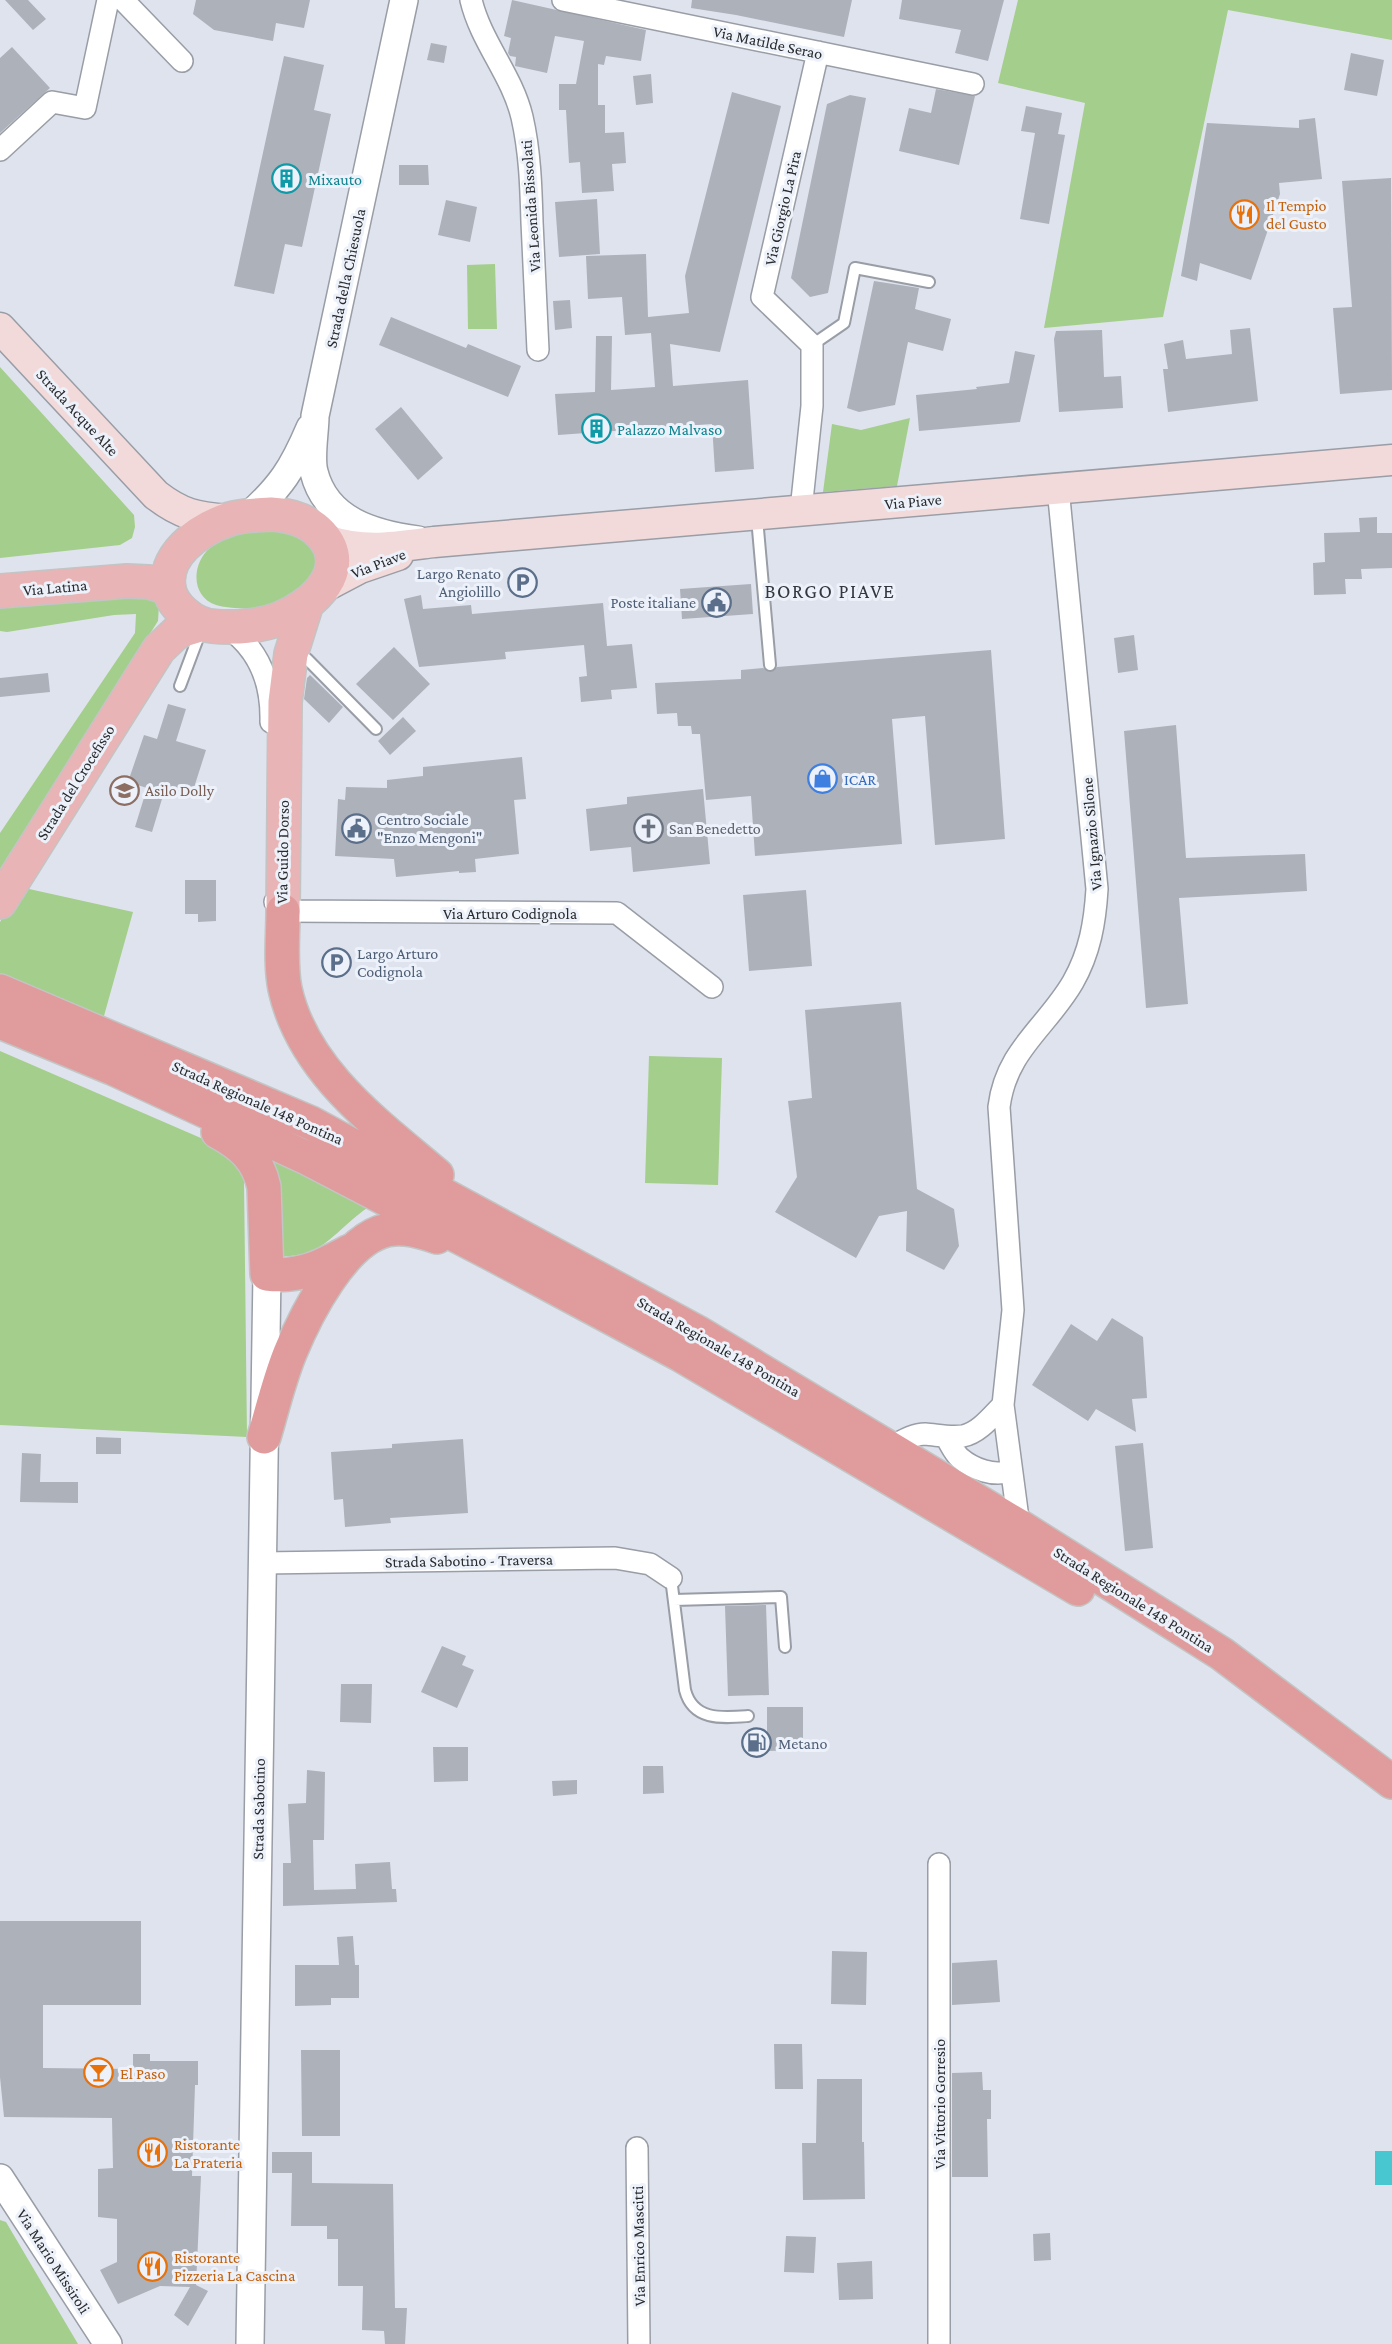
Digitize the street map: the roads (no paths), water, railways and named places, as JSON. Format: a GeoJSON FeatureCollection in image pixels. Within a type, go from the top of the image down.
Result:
{"type":"FeatureCollection","features":[{"type":"Feature","properties":{"kind":"highway"},"geometry":{"type":"LineString","coordinates":[[284,911],[283,971],[288,999],[307,1043],[327,1073],[356,1104],[437,1176],[558,1256]]}},
{"type":"Feature","properties":{"kind":"highway","name":"Strada Regionale 148 Pontina"},"geometry":{"type":"LineString","coordinates":[[0,991],[311,1123],[697,1332],[1019,1526],[1222,1654],[1392,1783]]}},
{"type":"Feature","properties":{"kind":"highway","name":"Strada Regionale 148 Pontina"},"geometry":{"type":"LineString","coordinates":[[0,1022],[112,1068],[309,1159],[678,1354],[988,1535],[1214,1671],[1392,1783]]}},
{"type":"Feature","properties":{"kind":"highway"},"geometry":{"type":"LineString","coordinates":[[112,1068],[166,1105],[235,1141],[250,1154],[258,1168],[264,1187],[267,1285]]}},
{"type":"Feature","properties":{"kind":"highway"},"geometry":{"type":"LineString","coordinates":[[267,1285],[285,1275],[303,1273],[321,1267],[371,1236],[395,1229],[422,1233],[490,1253]]}},
{"type":"Feature","properties":{"kind":"highway"},"geometry":{"type":"LineString","coordinates":[[264,1437],[290,1354],[332,1276],[350,1251]]}},
{"type":"Feature","properties":{"kind":"highway"},"geometry":{"type":"LineString","coordinates":[[267,1285],[290,1294],[297,1301],[304,1313],[303,1328]]}},
{"type":"Feature","properties":{"kind":"main road","name":"Strada Acque Alte"},"geometry":{"type":"LineString","coordinates":[[0,328],[156,495],[175,509],[190,516],[238,518]]}},
{"type":"Feature","properties":{"kind":"main road","name":"Via Piave"},"geometry":{"type":"LineString","coordinates":[[322,535],[350,547],[384,549],[434,542],[1392,460]]}},
{"type":"Feature","properties":{"kind":"main road","name":"Strada Acque Alte"},"geometry":{"type":"LineString","coordinates":[[156,495],[175,527],[175,574]]}},
{"type":"Feature","properties":{"kind":"main road"},"geometry":{"type":"LineString","coordinates":[[284,515],[302,520],[322,535],[334,562],[328,580],[315,596],[286,616],[270,622],[215,626],[185,614],[175,574],[203,533],[238,518],[284,515]]}},
{"type":"Feature","properties":{"kind":"main road","name":"Via Piave"},"geometry":{"type":"LineString","coordinates":[[315,596],[366,566],[434,542]]}},
{"type":"Feature","properties":{"kind":"main road","name":"Via Latina"},"geometry":{"type":"LineString","coordinates":[[0,591],[111,582],[149,582],[175,574]]}},
{"type":"Feature","properties":{"kind":"main road","name":"Strada del Crocefisso"},"geometry":{"type":"LineString","coordinates":[[150,662],[166,629],[175,574]]}},
{"type":"Feature","properties":{"kind":"main road","name":"Via Guido Dorso"},"geometry":{"type":"LineString","coordinates":[[284,911],[284,716],[291,654],[315,596]]}},
{"type":"Feature","properties":{"kind":"main road","name":"Strada del Crocefisso"},"geometry":{"type":"LineString","coordinates":[[1,901],[150,662],[164,644],[177,632],[215,626]]}},
{"type":"Feature","properties":{"kind":"street"},"geometry":{"type":"LineString","coordinates":[[0,150],[52,102],[85,108],[108,0]]}},
{"type":"Feature","properties":{"kind":"street"},"geometry":{"type":"LineString","coordinates":[[123,0],[182,61]]}},
{"type":"Feature","properties":{"kind":"street","name":"Strada della Chiesuola"},"geometry":{"type":"LineString","coordinates":[[322,535],[314,500],[315,416],[404,0]]}},
{"type":"Feature","properties":{"kind":"street","name":"Via Leonida Bissolati"},"geometry":{"type":"LineString","coordinates":[[471,0],[480,25],[505,71],[515,96],[522,116],[529,151],[538,350]]}},
{"type":"Feature","properties":{"kind":"street","name":"Via Matilde Serao"},"geometry":{"type":"LineString","coordinates":[[563,0],[628,6],[818,52],[973,84]]}},
{"type":"Feature","properties":{"kind":"street","name":"Via Giorgio La Pira"},"geometry":{"type":"LineString","coordinates":[[812,345],[762,297],[818,52]]}},
{"type":"Feature","properties":{"kind":"street"},"geometry":{"type":"LineString","coordinates":[[801,510],[812,406],[812,345]]}},
{"type":"Feature","properties":{"kind":"street","name":"Strada della Chiesuola"},"geometry":{"type":"LineString","coordinates":[[238,518],[270,497],[290,471],[315,416]]}},
{"type":"Feature","properties":{"kind":"street","name":"Strada della Chiesuola"},"geometry":{"type":"LineString","coordinates":[[314,470],[327,501],[332,508],[348,519],[387,534],[434,542]]}},
{"type":"Feature","properties":{"kind":"street","name":"Via Ignazio Silone"},"geometry":{"type":"LineString","coordinates":[[1019,1526],[1003,1405],[1012,1310],[999,1114],[1001,1090],[1009,1068],[1020,1051],[1060,1002],[1078,973],[1094,927],[1097,889],[1058,488]]}},
{"type":"Feature","properties":{"kind":"street","name":"Via Guido Dorso"},"geometry":{"type":"LineString","coordinates":[[215,626],[239,636],[252,650],[263,670],[268,688],[271,710],[271,889],[274,902],[284,911]]}},
{"type":"Feature","properties":{"kind":"street","name":"Via Arturo Codignola"},"geometry":{"type":"LineString","coordinates":[[284,911],[617,913],[712,987]]}},
{"type":"Feature","properties":{"kind":"street","name":"Strada Sabotino"},"geometry":{"type":"LineString","coordinates":[[250,2344],[267,1285]]}},
{"type":"Feature","properties":{"kind":"street"},"geometry":{"type":"LineString","coordinates":[[891,1448],[903,1440],[923,1434],[946,1437],[965,1436],[985,1424],[1003,1405]]}},
{"type":"Feature","properties":{"kind":"street"},"geometry":{"type":"LineString","coordinates":[[946,1437],[959,1457],[978,1468],[1000,1475],[1010,1471]]}},
{"type":"Feature","properties":{"kind":"street","name":"Strada Sabotino - Traversa"},"geometry":{"type":"LineString","coordinates":[[262,1563],[615,1558],[650,1564],[671,1578]]}},
{"type":"Feature","properties":{"kind":"street","name":"Via Vittorio Gorresio"},"geometry":{"type":"LineString","coordinates":[[939,1864],[939,2344]]}},
{"type":"Feature","properties":{"kind":"street","name":"Via Enrico Mascitti"},"geometry":{"type":"LineString","coordinates":[[637,2148],[639,2344]]}},
{"type":"Feature","properties":{"kind":"street","name":"Via Mario Missiroli"},"geometry":{"type":"LineString","coordinates":[[3,2189],[108,2344]]}},
{"type":"Feature","properties":{"kind":"lane"},"geometry":{"type":"LineString","coordinates":[[812,345],[843,323],[855,268],[929,282]]}},
{"type":"Feature","properties":{"kind":"lane"},"geometry":{"type":"LineString","coordinates":[[757,514],[770,665]]}},
{"type":"Feature","properties":{"kind":"lane"},"geometry":{"type":"LineString","coordinates":[[180,686],[215,626]]}},
{"type":"Feature","properties":{"kind":"lane"},"geometry":{"type":"LineString","coordinates":[[291,654],[307,659],[376,729]]}},
{"type":"Feature","properties":{"kind":"lane"},"geometry":{"type":"LineString","coordinates":[[671,1578],[685,1690],[690,1703],[699,1712],[713,1717],[748,1716]]}},
{"type":"Feature","properties":{"kind":"lane"},"geometry":{"type":"LineString","coordinates":[[674,1600],[781,1597],[785,1647]]}},
{"type":"Feature","properties":{"kind":"water"},"geometry":{"type":"Polygon","coordinates":[[[1375,2151],[1392,2151],[1392,2185],[1375,2185],[1375,2151]]]}},
{"type":"Feature","properties":{"kind":"place","name":"Mixauto"},"geometry":{"type":"Point","coordinates":[287,179]}},
{"type":"Feature","properties":{"kind":"place","name":"Il Tempio del Gusto"},"geometry":{"type":"Point","coordinates":[1245,214]}},
{"type":"Feature","properties":{"kind":"place","name":"Palazzo Malvaso"},"geometry":{"type":"Point","coordinates":[596,429]}},
{"type":"Feature","properties":{"kind":"place","name":"Largo Renato Angiolillo"},"geometry":{"type":"Point","coordinates":[522,582]}},
{"type":"Feature","properties":{"kind":"place","name":"Poste italiane"},"geometry":{"type":"Point","coordinates":[717,602]}},
{"type":"Feature","properties":{"kind":"place","name":"ICAR"},"geometry":{"type":"Point","coordinates":[823,779]}},
{"type":"Feature","properties":{"kind":"place","name":"Asilo Dolly"},"geometry":{"type":"Point","coordinates":[124,790]}},
{"type":"Feature","properties":{"kind":"place","name":"Centro Sociale \"Enzo Mengoni\""},"geometry":{"type":"Point","coordinates":[356,828]}},
{"type":"Feature","properties":{"kind":"place","name":"San Benedetto"},"geometry":{"type":"Point","coordinates":[648,828]}},
{"type":"Feature","properties":{"kind":"place","name":"Largo Arturo Codignola"},"geometry":{"type":"Point","coordinates":[336,962]}},
{"type":"Feature","properties":{"kind":"place","name":"Metano"},"geometry":{"type":"Point","coordinates":[757,1743]}},
{"type":"Feature","properties":{"kind":"place","name":"El Paso"},"geometry":{"type":"Point","coordinates":[99,2073]}},
{"type":"Feature","properties":{"kind":"place","name":"Ristorante La Prateria"},"geometry":{"type":"Point","coordinates":[153,2153]}},
{"type":"Feature","properties":{"kind":"place","name":"Ristorante Pizzeria La Cascina"},"geometry":{"type":"Point","coordinates":[153,2266]}},
{"type":"Feature","properties":{"kind":"district","name":"BORGO PIAVE"},"geometry":{"type":"Point","coordinates":[830,591]}}]}
